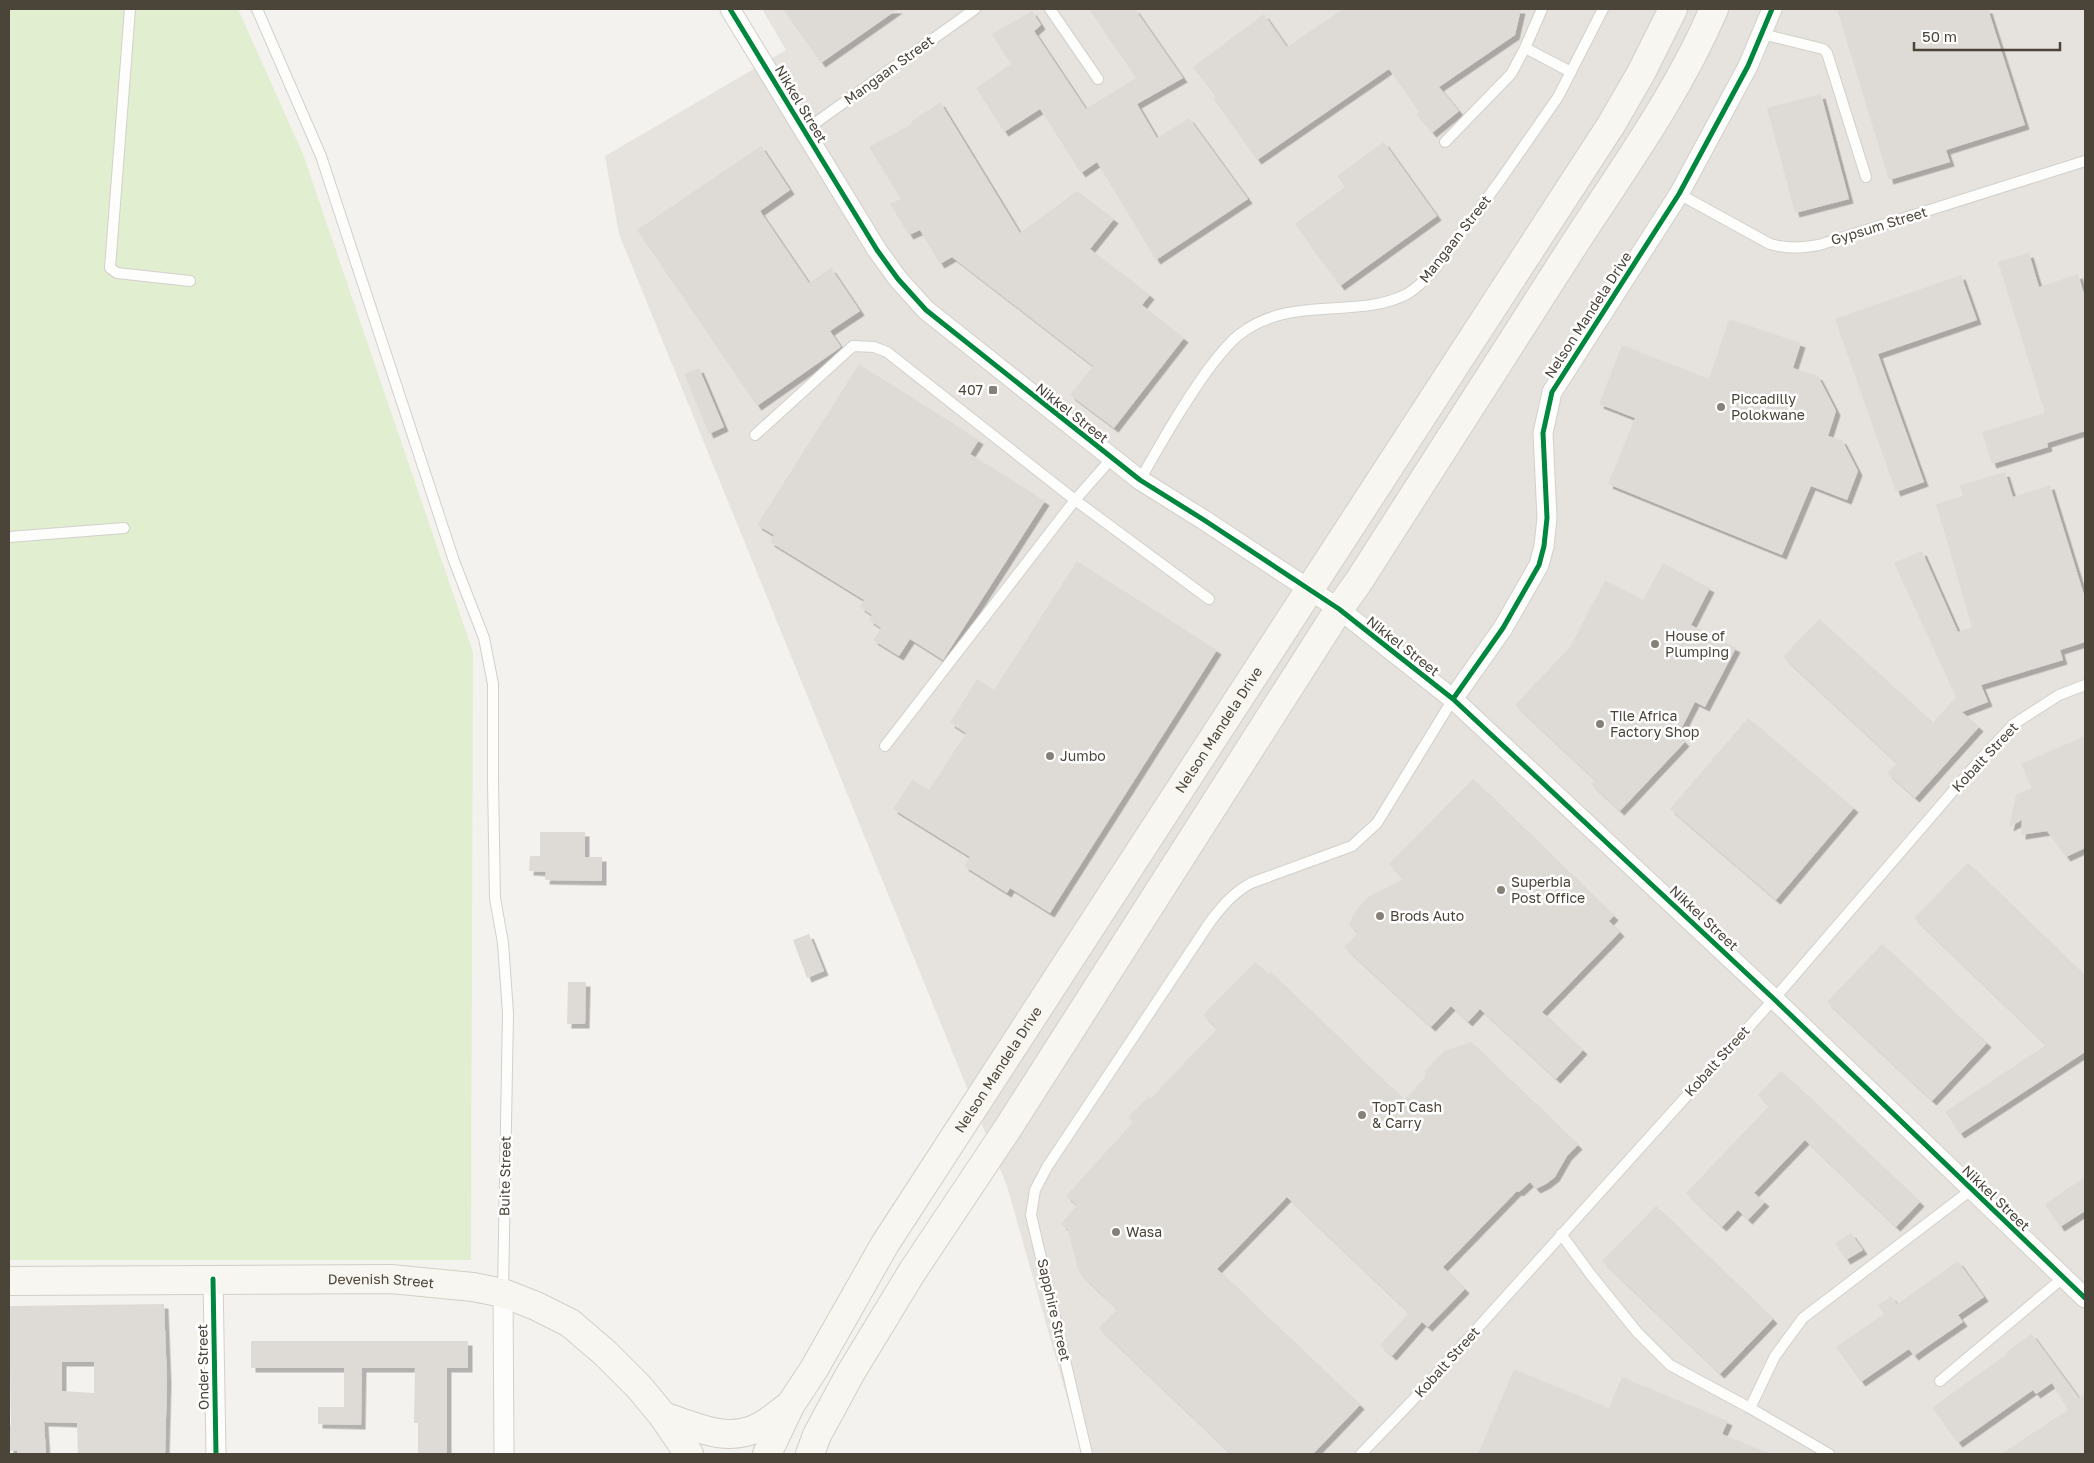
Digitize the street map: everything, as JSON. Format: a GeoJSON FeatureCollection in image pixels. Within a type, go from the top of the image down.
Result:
{"type":"FeatureCollection","features":[{"type":"Feature","properties":{"kind":"main road","name":"Nelson Mandela Drive"},"geometry":{"type":"LineString","coordinates":[[766,1454],[791,1404],[814,1369],[884,1244],[1611,125],[1641,74],[1673,9]]}},
{"type":"Feature","properties":{"kind":"main road"},"geometry":{"type":"LineString","coordinates":[[810,1454],[826,1418],[866,1346],[912,1272],[1013,1120],[1339,609],[1359,581],[1644,139],[1679,82],[1714,9]]}},
{"type":"Feature","properties":{"kind":"main road","name":"Devenish Street"},"geometry":{"type":"LineString","coordinates":[[9,1281],[391,1279],[472,1287],[504,1294],[536,1306],[570,1323],[606,1353],[639,1387],[663,1416],[689,1454]]}},
{"type":"Feature","properties":{"kind":"main road"},"geometry":{"type":"LineString","coordinates":[[663,1416],[713,1432],[733,1434],[757,1428],[791,1404]]}},
{"type":"Feature","properties":{"kind":"street","name":"Nikkel Street"},"geometry":{"type":"LineString","coordinates":[[730,9],[877,250],[898,279],[926,310],[1140,480],[1339,609],[1453,699],[1774,999],[2085,1298]]}},
{"type":"Feature","properties":{"kind":"street","name":"Nelson Mandela Drive"},"geometry":{"type":"LineString","coordinates":[[1453,699],[1503,628],[1539,565],[1544,546],[1547,518],[1543,434],[1552,392],[1679,194],[1748,66],[1772,9]]}},
{"type":"Feature","properties":{"kind":"street","name":"Onder Street"},"geometry":{"type":"LineString","coordinates":[[213,1279],[216,1454]]}},
{"type":"Feature","properties":{"kind":"street","name":"Buite Street"},"geometry":{"type":"LineString","coordinates":[[504,1294],[504,1454]]}},
{"type":"Feature","properties":{"kind":"lane"},"geometry":{"type":"LineString","coordinates":[[130,9],[110,268],[118,273],[190,281]]}},
{"type":"Feature","properties":{"kind":"lane","name":"Buite Street"},"geometry":{"type":"LineString","coordinates":[[257,9],[321,156],[454,562],[484,638],[493,684],[492,781],[495,898],[503,943],[508,1013],[504,1294]]}},
{"type":"Feature","properties":{"kind":"lane","name":"Mangaan Street"},"geometry":{"type":"LineString","coordinates":[[804,131],[975,9]]}},
{"type":"Feature","properties":{"kind":"lane"},"geometry":{"type":"LineString","coordinates":[[1050,9],[1098,79]]}},
{"type":"Feature","properties":{"kind":"lane"},"geometry":{"type":"LineString","coordinates":[[1445,142],[1511,74],[1542,9]]}},
{"type":"Feature","properties":{"kind":"lane","name":"Mangaan Street"},"geometry":{"type":"LineString","coordinates":[[1140,480],[1187,398],[1220,354],[1240,334],[1263,322],[1285,314],[1311,308],[1372,305],[1392,300],[1408,293],[1421,284],[1433,271],[1499,182],[1558,97],[1603,9]]}},
{"type":"Feature","properties":{"kind":"lane"},"geometry":{"type":"LineString","coordinates":[[1762,34],[1823,50],[1827,53],[1866,177]]}},
{"type":"Feature","properties":{"kind":"lane"},"geometry":{"type":"LineString","coordinates":[[1525,48],[1571,72]]}},
{"type":"Feature","properties":{"kind":"lane","name":"Gypsum Street"},"geometry":{"type":"LineString","coordinates":[[1679,194],[1770,244],[1786,248],[1802,248],[1819,245],[2085,161]]}},
{"type":"Feature","properties":{"kind":"lane"},"geometry":{"type":"LineString","coordinates":[[755,435],[852,346],[874,347],[887,352],[1075,500],[1209,599]]}},
{"type":"Feature","properties":{"kind":"lane"},"geometry":{"type":"LineString","coordinates":[[885,746],[1075,500],[1112,458]]}},
{"type":"Feature","properties":{"kind":"lane"},"geometry":{"type":"LineString","coordinates":[[9,537],[124,528]]}},
{"type":"Feature","properties":{"kind":"lane","name":"Kobalt Street"},"geometry":{"type":"LineString","coordinates":[[1361,1454],[1411,1402],[1774,999],[1972,768],[2014,724],[2059,695],[2085,685]]}},
{"type":"Feature","properties":{"kind":"lane","name":"Nelson Mandela Drive"},"geometry":{"type":"LineString","coordinates":[[1047,1167],[1227,899],[1252,883],[1352,846],[1366,834],[1377,823],[1453,699]]}},
{"type":"Feature","properties":{"kind":"lane","name":"Sapphire Street"},"geometry":{"type":"LineString","coordinates":[[1047,1167],[1035,1190],[1031,1215],[1087,1454]]}},
{"type":"Feature","properties":{"kind":"lane"},"geometry":{"type":"LineString","coordinates":[[1750,1408],[1775,1356],[1803,1318],[1971,1190]]}},
{"type":"Feature","properties":{"kind":"lane"},"geometry":{"type":"LineString","coordinates":[[1561,1234],[1637,1332],[1670,1365],[1750,1408],[1829,1454]]}},
{"type":"Feature","properties":{"kind":"lane"},"geometry":{"type":"LineString","coordinates":[[1940,1381],[2064,1278]]}},
{"type":"Feature","properties":{"kind":"shaded area"},"geometry":{"type":"Polygon","coordinates":[[[762,9],[2085,9],[2085,1454],[1083,1454],[1007,1186],[619,234],[605,156],[786,50],[762,9]]]}},
{"type":"Feature","properties":{"kind":"green space"},"geometry":{"type":"Polygon","coordinates":[[[9,9],[238,9],[303,154],[473,652],[471,1260],[9,1260],[9,9]]]}},
{"type":"Feature","properties":{"kind":"building"},"geometry":{"type":"Polygon","coordinates":[[[783,9],[898,9],[821,63],[783,9]]]}},
{"type":"Feature","properties":{"kind":"building"},"geometry":{"type":"Polygon","coordinates":[[[1089,9],[1135,9],[1183,78],[1137,104],[1157,138],[1189,118],[1248,199],[1156,260],[1097,162],[1081,173],[1040,109],[1004,132],[976,88],[1011,64],[992,34],[1032,11],[1041,25],[1034,31],[1086,109],[1136,78],[1089,9]]]}},
{"type":"Feature","properties":{"kind":"building"},"geometry":{"type":"Polygon","coordinates":[[[1343,9],[1521,9],[1515,35],[1439,87],[1459,111],[1432,133],[1416,114],[1419,112],[1389,69],[1257,160],[1213,98],[1216,97],[1193,67],[1264,14],[1287,47],[1343,9]]]}},
{"type":"Feature","properties":{"kind":"building"},"geometry":{"type":"Polygon","coordinates":[[[1837,9],[1988,9],[2025,125],[1946,150],[1950,162],[1889,180],[1837,9]]]}},
{"type":"Feature","properties":{"kind":"building"},"geometry":{"type":"Polygon","coordinates":[[[1821,94],[1849,199],[1795,213],[1767,108],[1821,94]]]}},
{"type":"Feature","properties":{"kind":"building"},"geometry":{"type":"Polygon","coordinates":[[[940,102],[1020,233],[1077,191],[1114,219],[1090,249],[1150,295],[1142,305],[1184,338],[1114,428],[1070,395],[1093,366],[952,257],[940,264],[920,230],[909,235],[890,204],[901,199],[869,147],[912,124],[911,122],[940,102]]]}},
{"type":"Feature","properties":{"kind":"building"},"geometry":{"type":"Polygon","coordinates":[[[1384,142],[1437,216],[1340,286],[1295,224],[1345,187],[1337,176],[1384,142]]]}},
{"type":"Feature","properties":{"kind":"building"},"geometry":{"type":"Polygon","coordinates":[[[761,146],[790,190],[760,211],[809,283],[831,268],[860,311],[830,331],[841,347],[757,406],[637,230],[761,146]]]}},
{"type":"Feature","properties":{"kind":"building"},"geometry":{"type":"Polygon","coordinates":[[[2029,253],[2039,287],[2078,274],[2085,297],[2085,431],[2047,443],[2048,447],[1992,464],[1982,432],[2045,413],[1998,262],[2029,253]]]}},
{"type":"Feature","properties":{"kind":"building"},"geometry":{"type":"Polygon","coordinates":[[[1961,275],[1977,320],[1878,354],[1924,482],[1896,492],[1835,319],[1961,275]]]}},
{"type":"Feature","properties":{"kind":"building","name":"Piccadilly Polokwane"},"geometry":{"type":"Polygon","coordinates":[[[1729,319],[1801,343],[1793,368],[1818,376],[1836,411],[1828,436],[1842,440],[1858,471],[1847,500],[1811,486],[1782,555],[1608,484],[1635,418],[1599,404],[1622,345],[1709,379],[1729,319]]]}},
{"type":"Feature","properties":{"kind":"building"},"geometry":{"type":"Polygon","coordinates":[[[859,364],[979,440],[970,454],[1045,501],[943,660],[910,639],[899,656],[873,640],[881,628],[869,620],[872,615],[860,607],[864,600],[770,542],[774,535],[757,525],[859,364]]]}},
{"type":"Feature","properties":{"kind":"building"},"geometry":{"type":"Polygon","coordinates":[[[699,368],[724,427],[709,434],[684,374],[699,368]]]}},
{"type":"Feature","properties":{"kind":"building"},"geometry":{"type":"Polygon","coordinates":[[[2005,472],[2013,497],[2050,485],[2085,598],[2085,642],[2060,650],[2063,660],[1981,685],[1988,702],[1962,712],[1979,727],[1915,798],[1887,773],[1897,763],[1783,657],[1819,619],[1933,723],[1956,697],[1894,563],[1922,551],[1958,632],[1972,627],[1936,504],[1963,496],[1960,485],[2005,472]]]}},
{"type":"Feature","properties":{"kind":"building","name":"Jumbo"},"geometry":{"type":"Polygon","coordinates":[[[1077,561],[1217,650],[1050,913],[1010,888],[1007,893],[964,866],[970,857],[893,809],[912,780],[929,790],[966,733],[950,723],[977,679],[994,690],[1077,561]]]}},
{"type":"Feature","properties":{"kind":"building"},"geometry":{"type":"Polygon","coordinates":[[[1663,563],[1710,588],[1691,625],[1736,648],[1705,707],[1695,702],[1678,735],[1685,742],[1620,811],[1591,784],[1595,780],[1515,705],[1570,647],[1605,580],[1643,600],[1663,563]]]}},
{"type":"Feature","properties":{"kind":"building"},"geometry":{"type":"Polygon","coordinates":[[[1748,718],[1854,808],[1776,900],[1670,809],[1748,718]]]}},
{"type":"Feature","properties":{"kind":"building"},"geometry":{"type":"Polygon","coordinates":[[[2085,736],[2085,848],[2066,857],[2047,831],[2021,835],[2022,820],[2009,827],[2016,795],[2032,788],[2021,764],[2085,736]]]}},
{"type":"Feature","properties":{"kind":"building","name":"Superbia Post Office"},"geometry":{"type":"Polygon","coordinates":[[[1473,779],[1614,916],[1609,921],[1620,932],[1542,1012],[1583,1050],[1556,1079],[1480,1009],[1468,1022],[1451,1006],[1431,1027],[1344,947],[1358,933],[1349,925],[1353,915],[1360,906],[1368,897],[1404,879],[1389,864],[1473,779]]]}},
{"type":"Feature","properties":{"kind":"building"},"geometry":{"type":"Polygon","coordinates":[[[540,832],[585,832],[585,857],[602,857],[602,881],[545,880],[546,872],[529,871],[530,856],[540,856],[540,832]]]}},
{"type":"Feature","properties":{"kind":"building"},"geometry":{"type":"Polygon","coordinates":[[[1968,863],[2085,976],[2085,1052],[1960,1134],[1945,1112],[2046,1045],[1914,918],[1968,863]]]}},
{"type":"Feature","properties":{"kind":"building"},"geometry":{"type":"Polygon","coordinates":[[[809,934],[824,971],[807,978],[793,940],[809,934]]]}},
{"type":"Feature","properties":{"kind":"building"},"geometry":{"type":"Polygon","coordinates":[[[1882,944],[1987,1043],[1932,1101],[1827,1002],[1882,944]]]}},
{"type":"Feature","properties":{"kind":"building"},"geometry":{"type":"Polygon","coordinates":[[[1255,962],[1268,974],[1270,972],[1404,1100],[1424,1079],[1426,1070],[1444,1051],[1471,1042],[1578,1145],[1567,1156],[1555,1177],[1536,1189],[1530,1182],[1519,1192],[1517,1191],[1443,1267],[1465,1289],[1428,1327],[1422,1322],[1392,1356],[1380,1345],[1409,1313],[1287,1197],[1217,1269],[1360,1405],[1313,1454],[1231,1454],[1099,1328],[1117,1309],[1079,1273],[1068,1230],[1061,1224],[1077,1205],[1066,1196],[1133,1122],[1128,1117],[1149,1096],[1151,1098],[1217,1029],[1203,1015],[1255,962]]]}},
{"type":"Feature","properties":{"kind":"building"},"geometry":{"type":"Polygon","coordinates":[[[568,982],[586,982],[585,1024],[567,1024],[568,982]]]}},
{"type":"Feature","properties":{"kind":"building"},"geometry":{"type":"Polygon","coordinates":[[[1781,1071],[1920,1202],[1896,1227],[1805,1140],[1754,1193],[1765,1202],[1748,1220],[1738,1210],[1722,1227],[1686,1193],[1769,1106],[1758,1095],[1781,1071]]]}},
{"type":"Feature","properties":{"kind":"building"},"geometry":{"type":"Polygon","coordinates":[[[2085,1177],[2085,1211],[2060,1227],[2045,1204],[2085,1177]]]}},
{"type":"Feature","properties":{"kind":"building"},"geometry":{"type":"Polygon","coordinates":[[[1656,1206],[1773,1319],[1720,1374],[1602,1261],[1656,1206]]]}},
{"type":"Feature","properties":{"kind":"building"},"geometry":{"type":"Polygon","coordinates":[[[1851,1233],[1863,1250],[1846,1260],[1835,1243],[1851,1233]]]}},
{"type":"Feature","properties":{"kind":"building"},"geometry":{"type":"Polygon","coordinates":[[[1958,1261],[1984,1297],[1958,1315],[1963,1322],[1914,1356],[1909,1349],[1861,1382],[1836,1347],[1884,1314],[1878,1305],[1891,1296],[1897,1304],[1958,1261]]]}},
{"type":"Feature","properties":{"kind":"building"},"geometry":{"type":"Polygon","coordinates":[[[164,1304],[167,1380],[165,1454],[78,1454],[77,1423],[44,1422],[46,1454],[17,1454],[17,1451],[9,1451],[9,1425],[11,1425],[9,1306],[164,1304]],[[62,1362],[62,1391],[94,1393],[94,1362],[62,1362]]]}},
{"type":"Feature","properties":{"kind":"building"},"geometry":{"type":"Polygon","coordinates":[[[2032,1334],[2079,1398],[2085,1394],[2085,1454],[2001,1454],[2068,1410],[2052,1383],[2036,1394],[2033,1390],[1958,1443],[1932,1408],[2032,1334]]]}},
{"type":"Feature","properties":{"kind":"building"},"geometry":{"type":"Polygon","coordinates":[[[251,1341],[468,1341],[468,1368],[447,1368],[447,1454],[418,1454],[418,1423],[414,1423],[415,1368],[362,1368],[361,1425],[318,1424],[318,1407],[344,1407],[344,1368],[251,1368],[251,1341]]]}},
{"type":"Feature","properties":{"kind":"building"},"geometry":{"type":"Polygon","coordinates":[[[1514,1369],[1609,1408],[1622,1377],[1728,1421],[1722,1434],[1771,1454],[1478,1454],[1514,1369]]]}},
{"type":"Feature","properties":{"kind":"cycle path"},"geometry":{"type":"LineString","coordinates":[[730,9],[877,250],[898,279],[926,310],[1140,480],[1339,609],[1453,699],[1774,999],[2085,1298]]}},
{"type":"Feature","properties":{"kind":"cycle path"},"geometry":{"type":"LineString","coordinates":[[1453,699],[1503,628],[1539,565],[1544,546],[1547,518],[1543,433],[1552,392],[1679,194],[1748,66],[1772,9]]}},
{"type":"Feature","properties":{"kind":"cycle path"},"geometry":{"type":"LineString","coordinates":[[213,1279],[216,1454]]}},
{"type":"Feature","properties":{"kind":"place","name":"407"},"geometry":{"type":"Point","coordinates":[993,390]}},
{"type":"Feature","properties":{"kind":"place","name":"Piccadilly Polokwane"},"geometry":{"type":"Point","coordinates":[1721,407]}},
{"type":"Feature","properties":{"kind":"place","name":"House of Plumping"},"geometry":{"type":"Point","coordinates":[1655,644]}},
{"type":"Feature","properties":{"kind":"place","name":"Tile Africa Factory Shop"},"geometry":{"type":"Point","coordinates":[1600,724]}},
{"type":"Feature","properties":{"kind":"place","name":"Jumbo"},"geometry":{"type":"Point","coordinates":[1050,756]}},
{"type":"Feature","properties":{"kind":"place","name":"Superbia Post Office"},"geometry":{"type":"Point","coordinates":[1501,890]}},
{"type":"Feature","properties":{"kind":"place","name":"Brods Auto"},"geometry":{"type":"Point","coordinates":[1380,916]}},
{"type":"Feature","properties":{"kind":"place","name":"TopT Cash & Carry"},"geometry":{"type":"Point","coordinates":[1362,1115]}},
{"type":"Feature","properties":{"kind":"place","name":"Wasa"},"geometry":{"type":"Point","coordinates":[1116,1232]}}]}
